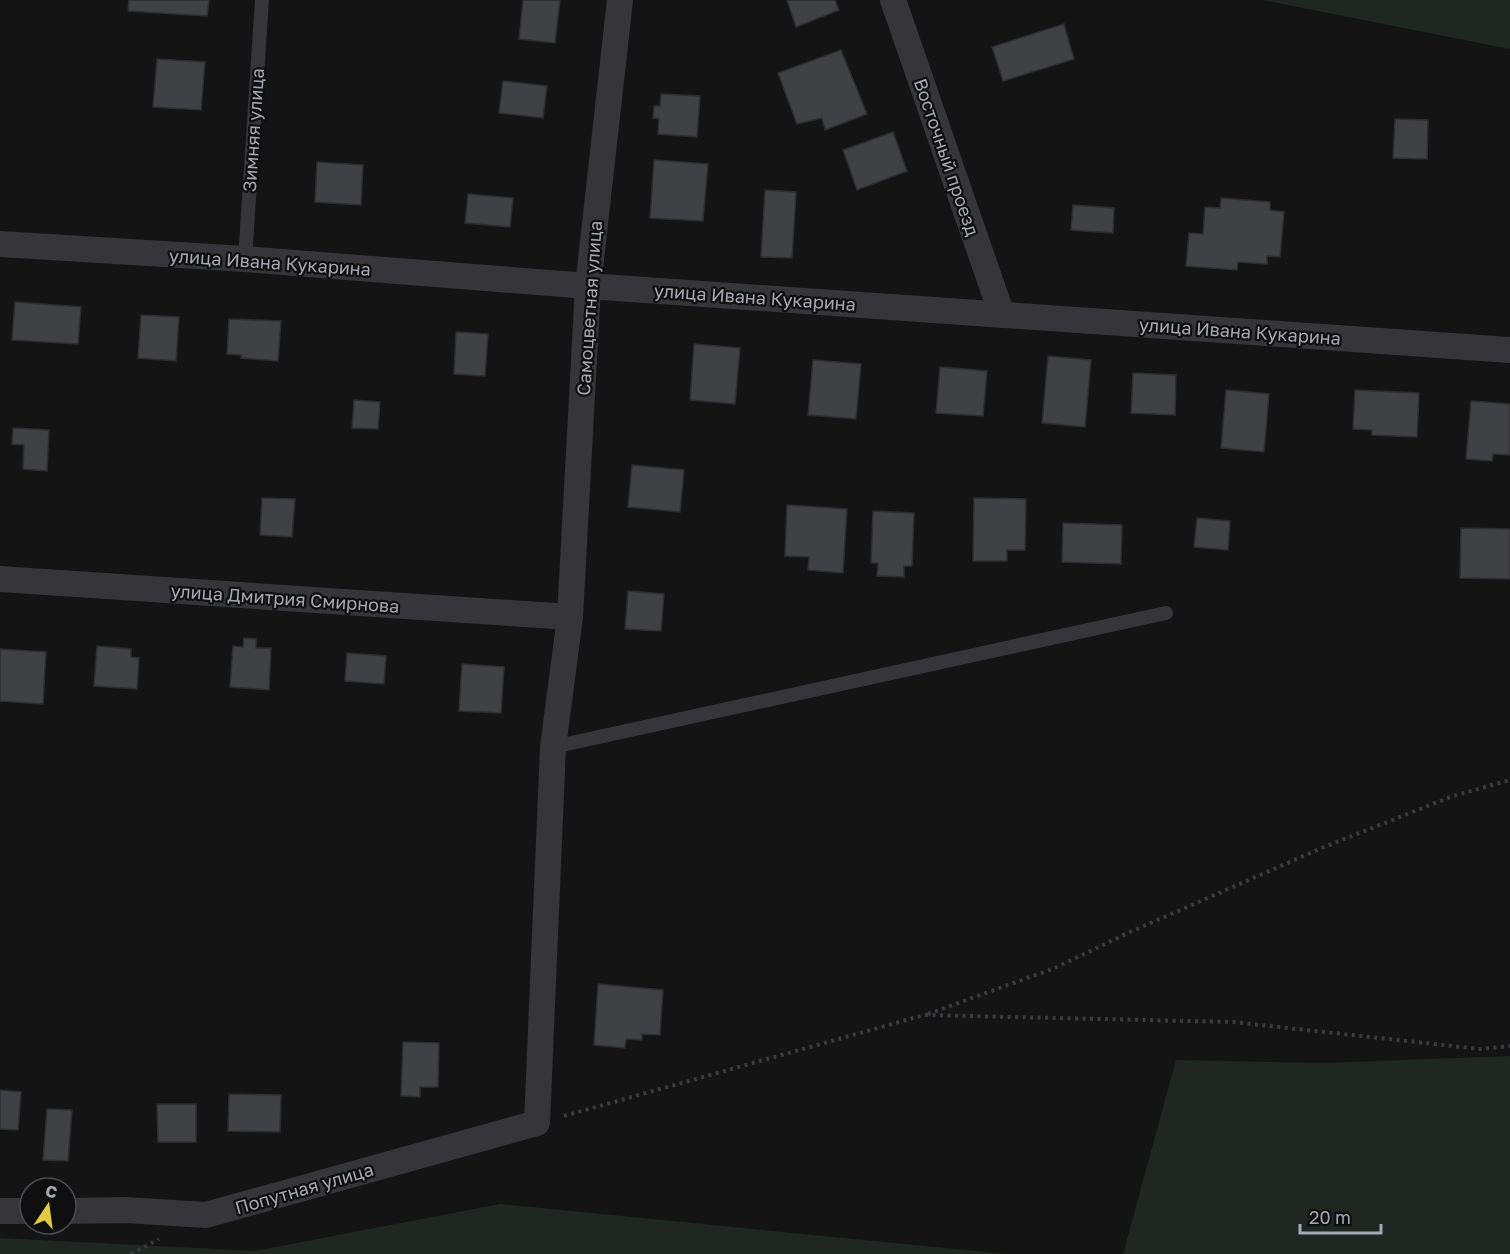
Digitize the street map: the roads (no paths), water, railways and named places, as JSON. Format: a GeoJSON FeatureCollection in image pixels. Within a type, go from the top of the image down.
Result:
{"type":"FeatureCollection","features":[{"type":"Feature","properties":{"kind":"street","name":"Самоцветная улица"},"geometry":{"type":"LineString","coordinates":[[537,1123],[553,747],[570,617],[588,286],[620,0]]}},
{"type":"Feature","properties":{"kind":"street","name":"Восточный проезд"},"geometry":{"type":"LineString","coordinates":[[893,0],[1002,315]]}},
{"type":"Feature","properties":{"kind":"street","name":"улица Ивана Кукарина"},"geometry":{"type":"LineString","coordinates":[[0,244],[245,259],[588,286],[1510,350]]}},
{"type":"Feature","properties":{"kind":"street","name":"улица Дмитрия Смирнова"},"geometry":{"type":"LineString","coordinates":[[0,579],[570,617]]}},
{"type":"Feature","properties":{"kind":"street","name":"Попутная улица"},"geometry":{"type":"LineString","coordinates":[[78,1211],[126,1210],[206,1215],[537,1123]]}},
{"type":"Feature","properties":{"kind":"street"},"geometry":{"type":"LineString","coordinates":[[0,1211],[18,1211]]}},
{"type":"Feature","properties":{"kind":"lane","name":"Зимняя улица"},"geometry":{"type":"LineString","coordinates":[[245,259],[262,0]]}},
{"type":"Feature","properties":{"kind":"lane"},"geometry":{"type":"LineString","coordinates":[[553,747],[1166,613]]}}]}
